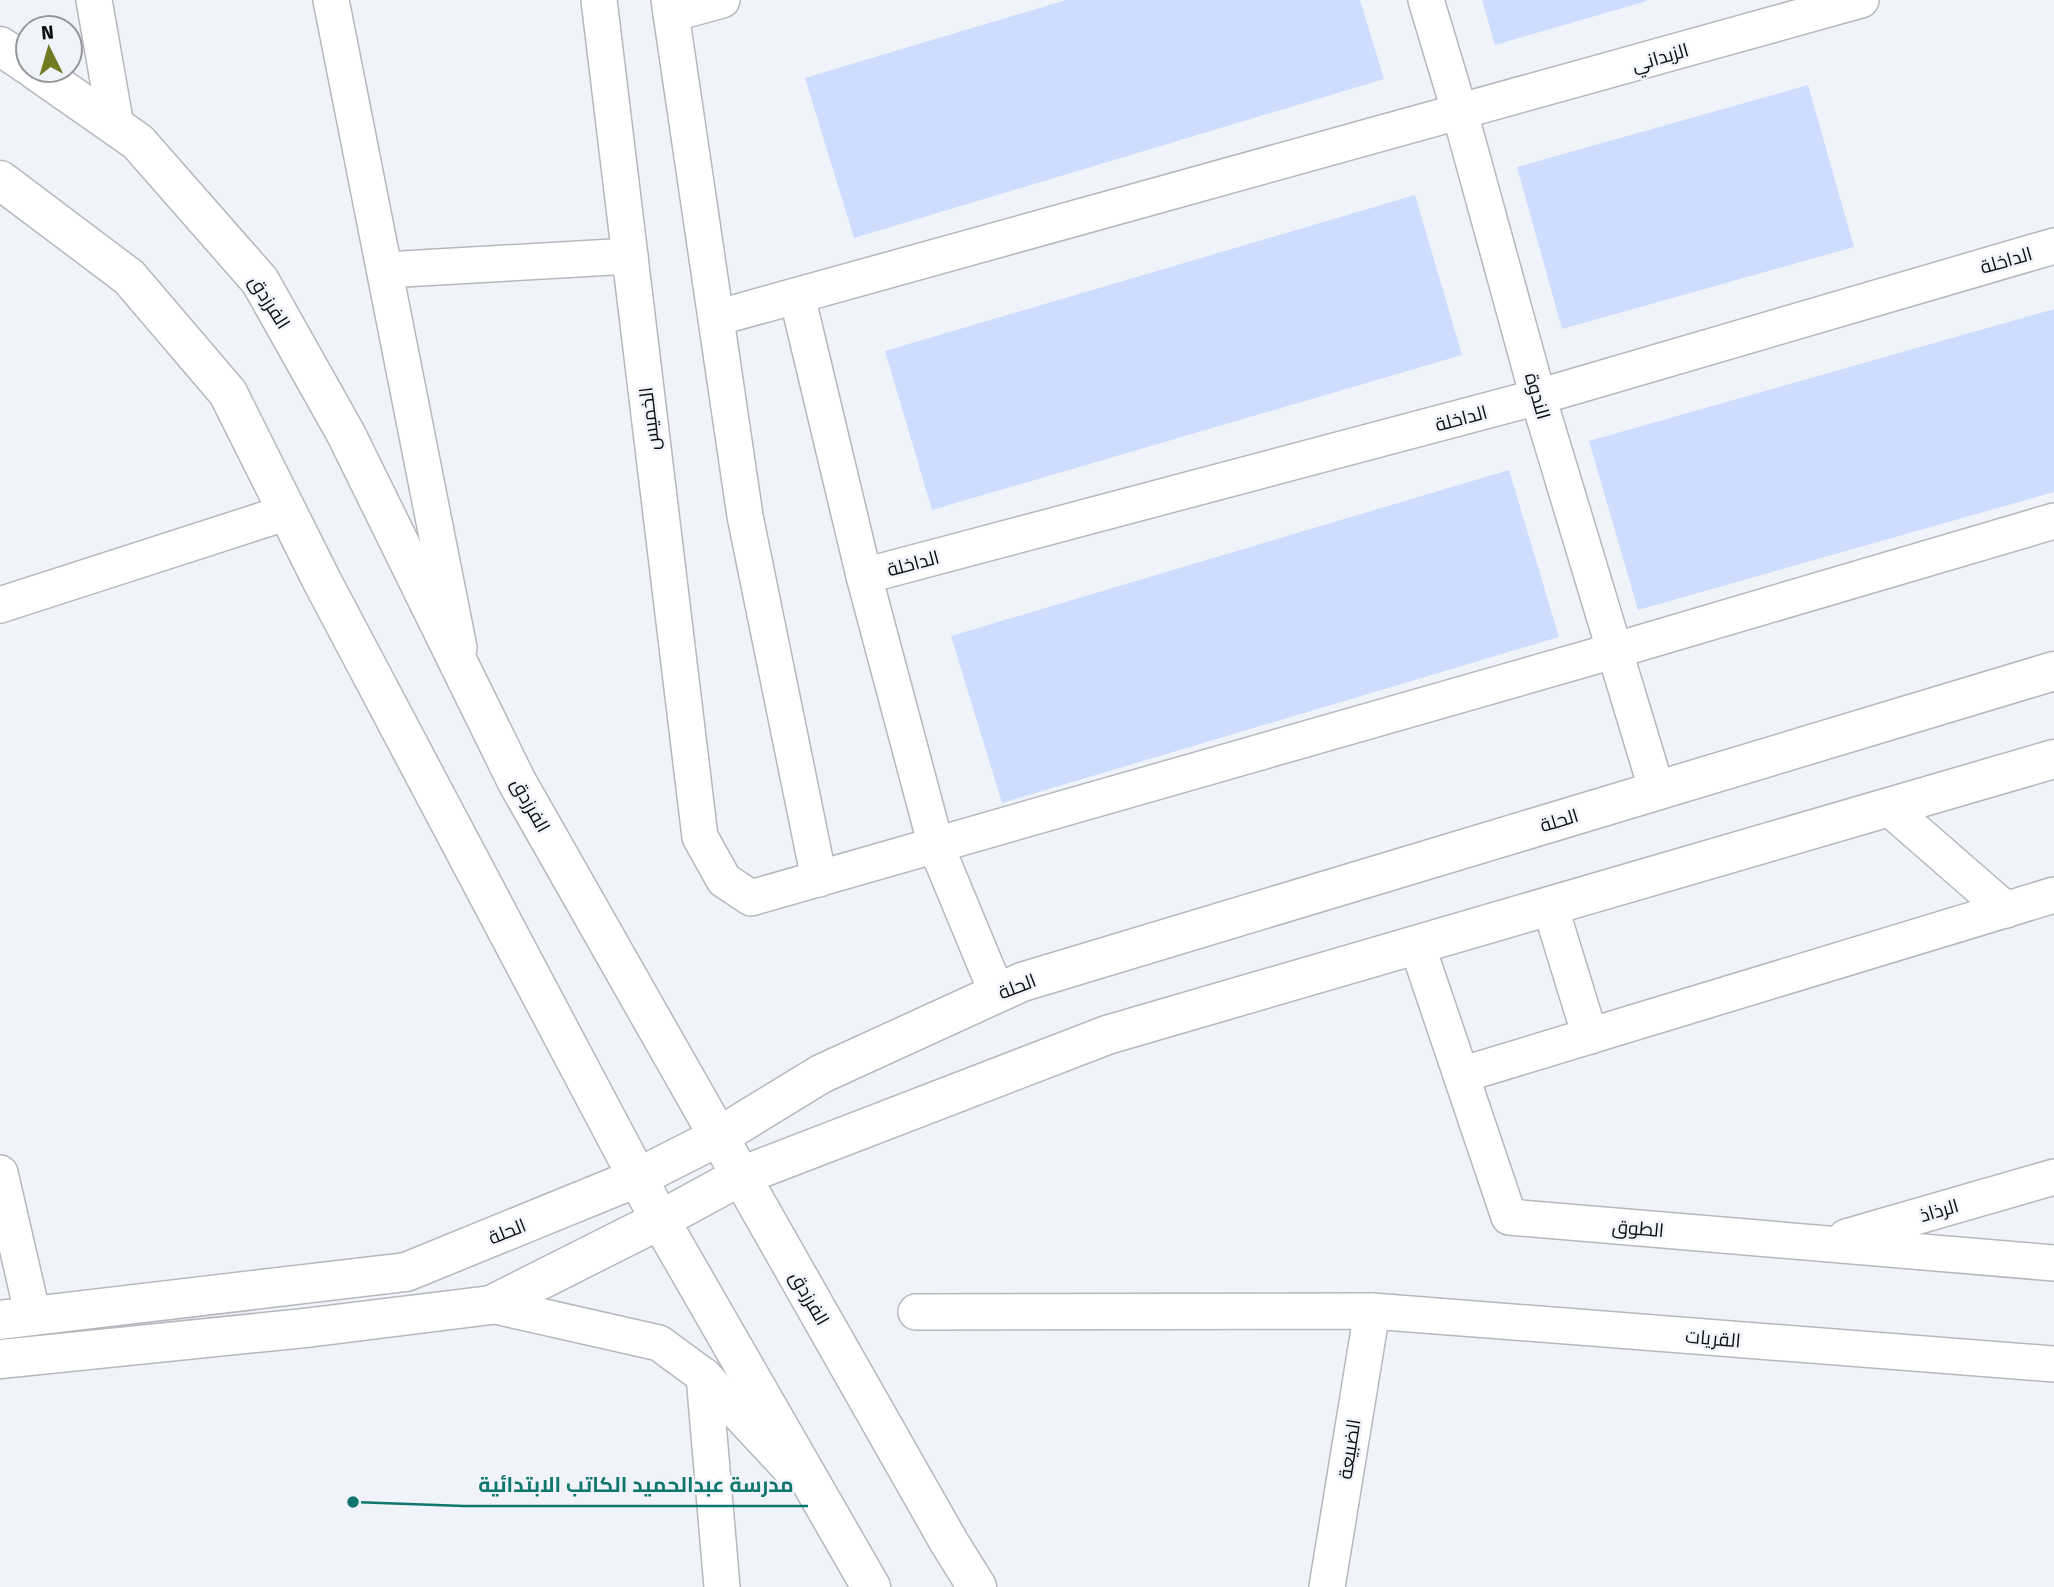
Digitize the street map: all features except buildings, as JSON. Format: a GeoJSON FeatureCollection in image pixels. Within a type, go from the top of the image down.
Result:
{"type":"FeatureCollection","features":[{"type":"Feature","properties":{"kind":"main road","name":"الفرزدق"},"geometry":{"type":"LineString","coordinates":[[55,84],[138,142],[260,281],[346,435],[517,782],[977,1587]]}},
{"type":"Feature","properties":{"kind":"main road"},"geometry":{"type":"LineString","coordinates":[[0,180],[129,277],[228,393],[660,1220],[871,1587]]}},
{"type":"Feature","properties":{"kind":"main road","name":"الحلة"},"geometry":{"type":"LineString","coordinates":[[16,1318],[406,1272],[639,1177],[718,1137],[821,1074],[1022,982],[2054,671]]}},
{"type":"Feature","properties":{"kind":"main road"},"geometry":{"type":"LineString","coordinates":[[0,1359],[305,1328],[491,1304],[660,1220],[741,1176],[1107,1035],[2054,759]]}},
{"type":"Feature","properties":{"kind":"street"},"geometry":{"type":"LineString","coordinates":[[94,0],[116,127]]}},
{"type":"Feature","properties":{"kind":"street"},"geometry":{"type":"LineString","coordinates":[[331,0],[465,676]]}},
{"type":"Feature","properties":{"kind":"street","name":"الخميس"},"geometry":{"type":"LineString","coordinates":[[599,0],[700,837],[724,880],[751,898],[819,879]]}},
{"type":"Feature","properties":{"kind":"street"},"geometry":{"type":"LineString","coordinates":[[722,0],[670,7],[745,516],[819,879],[2054,521]]}},
{"type":"Feature","properties":{"kind":"street","name":"الندوة"},"geometry":{"type":"LineString","coordinates":[[1426,0],[1538,397],[1657,791]]}},
{"type":"Feature","properties":{"kind":"street","name":"الزبداني"},"geometry":{"type":"LineString","coordinates":[[716,318],[1861,0]]}},
{"type":"Feature","properties":{"kind":"street","name":"الداخلة"},"geometry":{"type":"LineString","coordinates":[[864,576],[1538,397],[2054,246]]}},
{"type":"Feature","properties":{"kind":"street"},"geometry":{"type":"LineString","coordinates":[[384,270],[630,256]]}},
{"type":"Feature","properties":{"kind":"street"},"geometry":{"type":"LineString","coordinates":[[797,296],[864,576],[936,846],[997,993]]}},
{"type":"Feature","properties":{"kind":"street"},"geometry":{"type":"LineString","coordinates":[[0,606],[288,512]]}},
{"type":"Feature","properties":{"kind":"street"},"geometry":{"type":"LineString","coordinates":[[1889,808],[2006,910]]}},
{"type":"Feature","properties":{"kind":"street"},"geometry":{"type":"LineString","coordinates":[[1461,1075],[2054,895]]}},
{"type":"Feature","properties":{"kind":"street"},"geometry":{"type":"LineString","coordinates":[[1550,906],[1590,1036]]}},
{"type":"Feature","properties":{"kind":"street","name":"الطوق"},"geometry":{"type":"LineString","coordinates":[[1417,945],[1509,1217],[2054,1263]]}},
{"type":"Feature","properties":{"kind":"street"},"geometry":{"type":"LineString","coordinates":[[0,1173],[16,1318]]}},
{"type":"Feature","properties":{"kind":"street","name":"الرذاذ"},"geometry":{"type":"LineString","coordinates":[[1825,1244],[2054,1177]]}},
{"type":"Feature","properties":{"kind":"street"},"geometry":{"type":"LineString","coordinates":[[491,1304],[659,1343],[704,1376],[823,1505]]}},
{"type":"Feature","properties":{"kind":"street","name":"القريات"},"geometry":{"type":"LineString","coordinates":[[916,1312],[1372,1311],[2054,1364]]}},
{"type":"Feature","properties":{"kind":"street","name":"الضبيعة"},"geometry":{"type":"LineString","coordinates":[[1327,1587],[1372,1311]]}},
{"type":"Feature","properties":{"kind":"street"},"geometry":{"type":"LineString","coordinates":[[704,1376],[722,1587]]}},
{"type":"Feature","properties":{"kind":"place","name":"مدرسة عبدالحميد الكاتب الابتدائية"},"geometry":{"type":"Point","coordinates":[353,1502]}}]}
